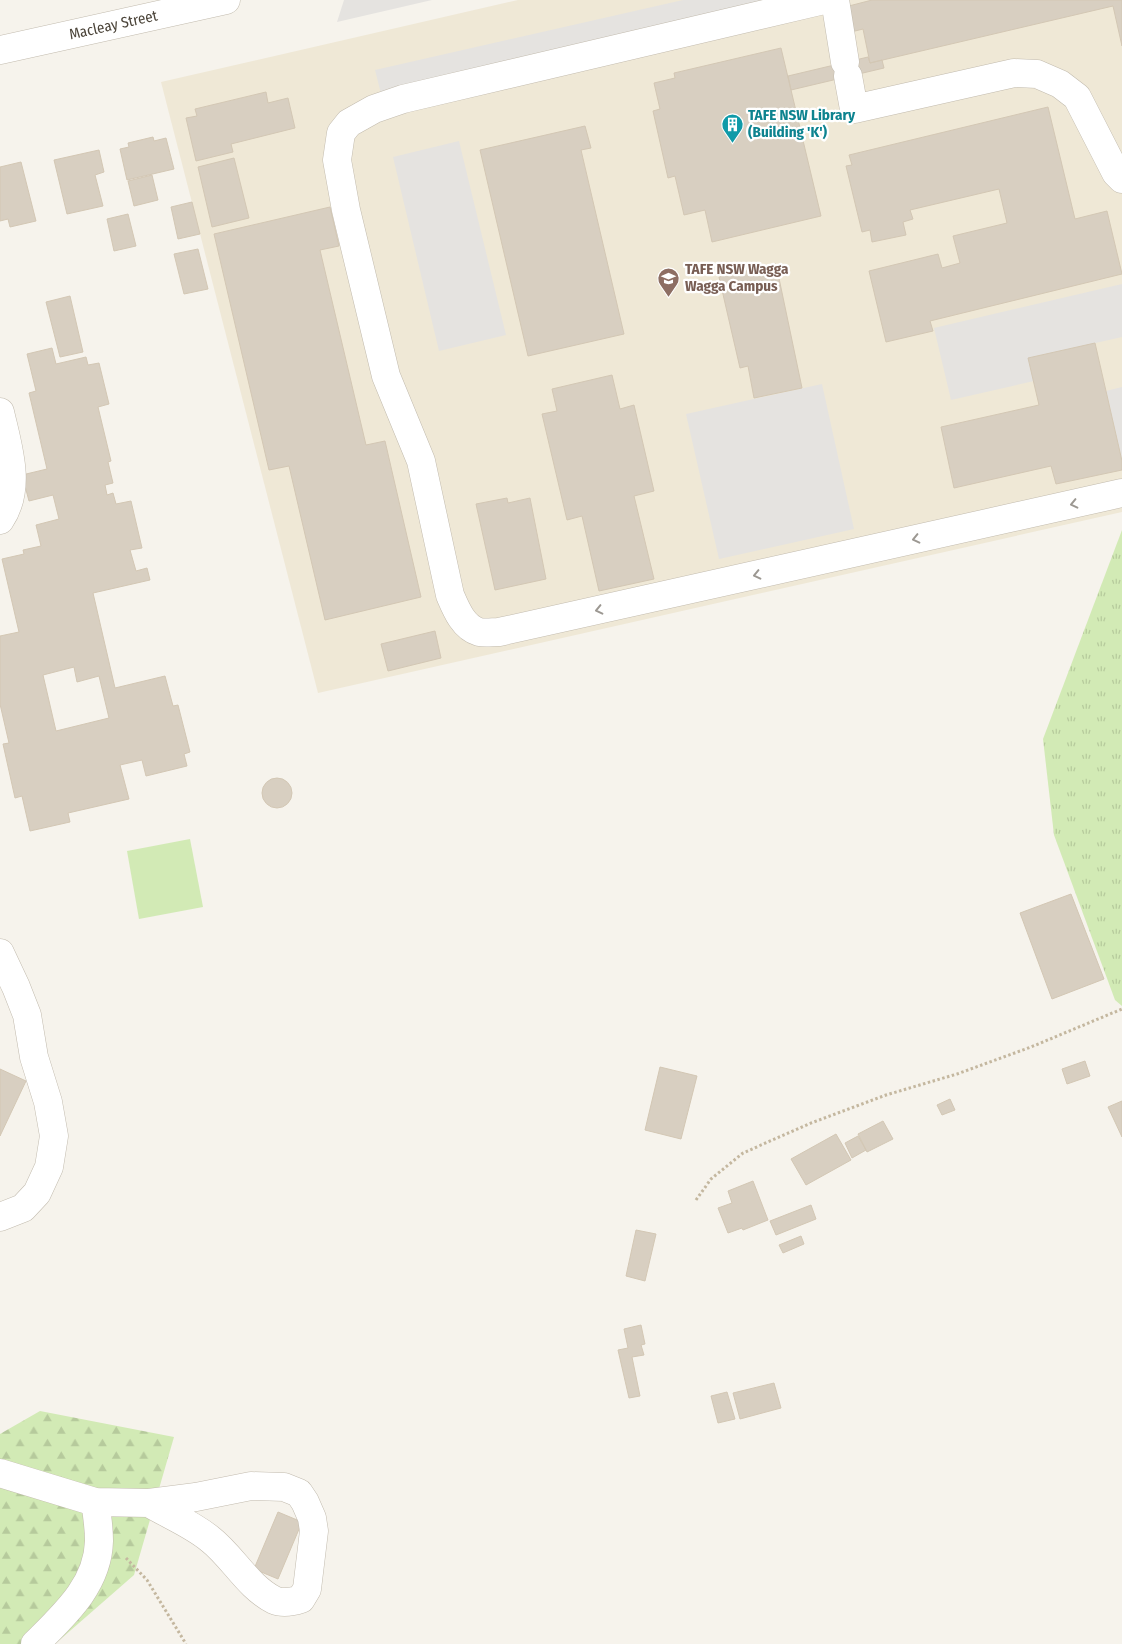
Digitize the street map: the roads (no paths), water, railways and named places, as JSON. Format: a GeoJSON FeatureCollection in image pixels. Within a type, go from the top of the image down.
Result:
{"type":"FeatureCollection","features":[{"type":"Feature","properties":{"kind":"street","name":"Macleay Street"},"geometry":{"type":"LineString","coordinates":[[0,50],[226,0]]}},
{"type":"Feature","properties":{"kind":"street"},"geometry":{"type":"LineString","coordinates":[[824,0],[403,99],[361,115],[349,123],[341,133],[337,160],[346,210],[386,376],[421,461],[450,596],[457,612],[468,626],[480,632],[499,632],[1122,494]]}},
{"type":"Feature","properties":{"kind":"street"},"geometry":{"type":"LineString","coordinates":[[835,0],[854,109],[1014,73],[1037,74],[1060,84],[1077,97],[1116,173],[1122,180]]}},
{"type":"Feature","properties":{"kind":"street"},"geometry":{"type":"LineString","coordinates":[[0,412],[11,458],[12,488],[5,513],[0,520]]}},
{"type":"Feature","properties":{"kind":"street"},"geometry":{"type":"LineString","coordinates":[[0,953],[27,1015],[34,1057],[48,1102],[54,1136],[50,1167],[37,1193],[23,1208],[0,1217]]}},
{"type":"Feature","properties":{"kind":"street"},"geometry":{"type":"LineString","coordinates":[[0,1473],[97,1515],[149,1503],[196,1497],[251,1486],[284,1487],[299,1493],[312,1518],[314,1531],[307,1589],[301,1599],[290,1602],[276,1601],[258,1589],[230,1557],[210,1539],[192,1526],[149,1503]]}},
{"type":"Feature","properties":{"kind":"street"},"geometry":{"type":"LineString","coordinates":[[35,1644],[79,1598],[96,1566],[99,1540],[97,1515]]}},
{"type":"Feature","properties":{"kind":"place","name":"TAFE NSW Library (Building 'K')"},"geometry":{"type":"Point","coordinates":[732,143]}},
{"type":"Feature","properties":{"kind":"place","name":"TAFE NSW Wagga Wagga Campus"},"geometry":{"type":"Point","coordinates":[669,297]}}]}
